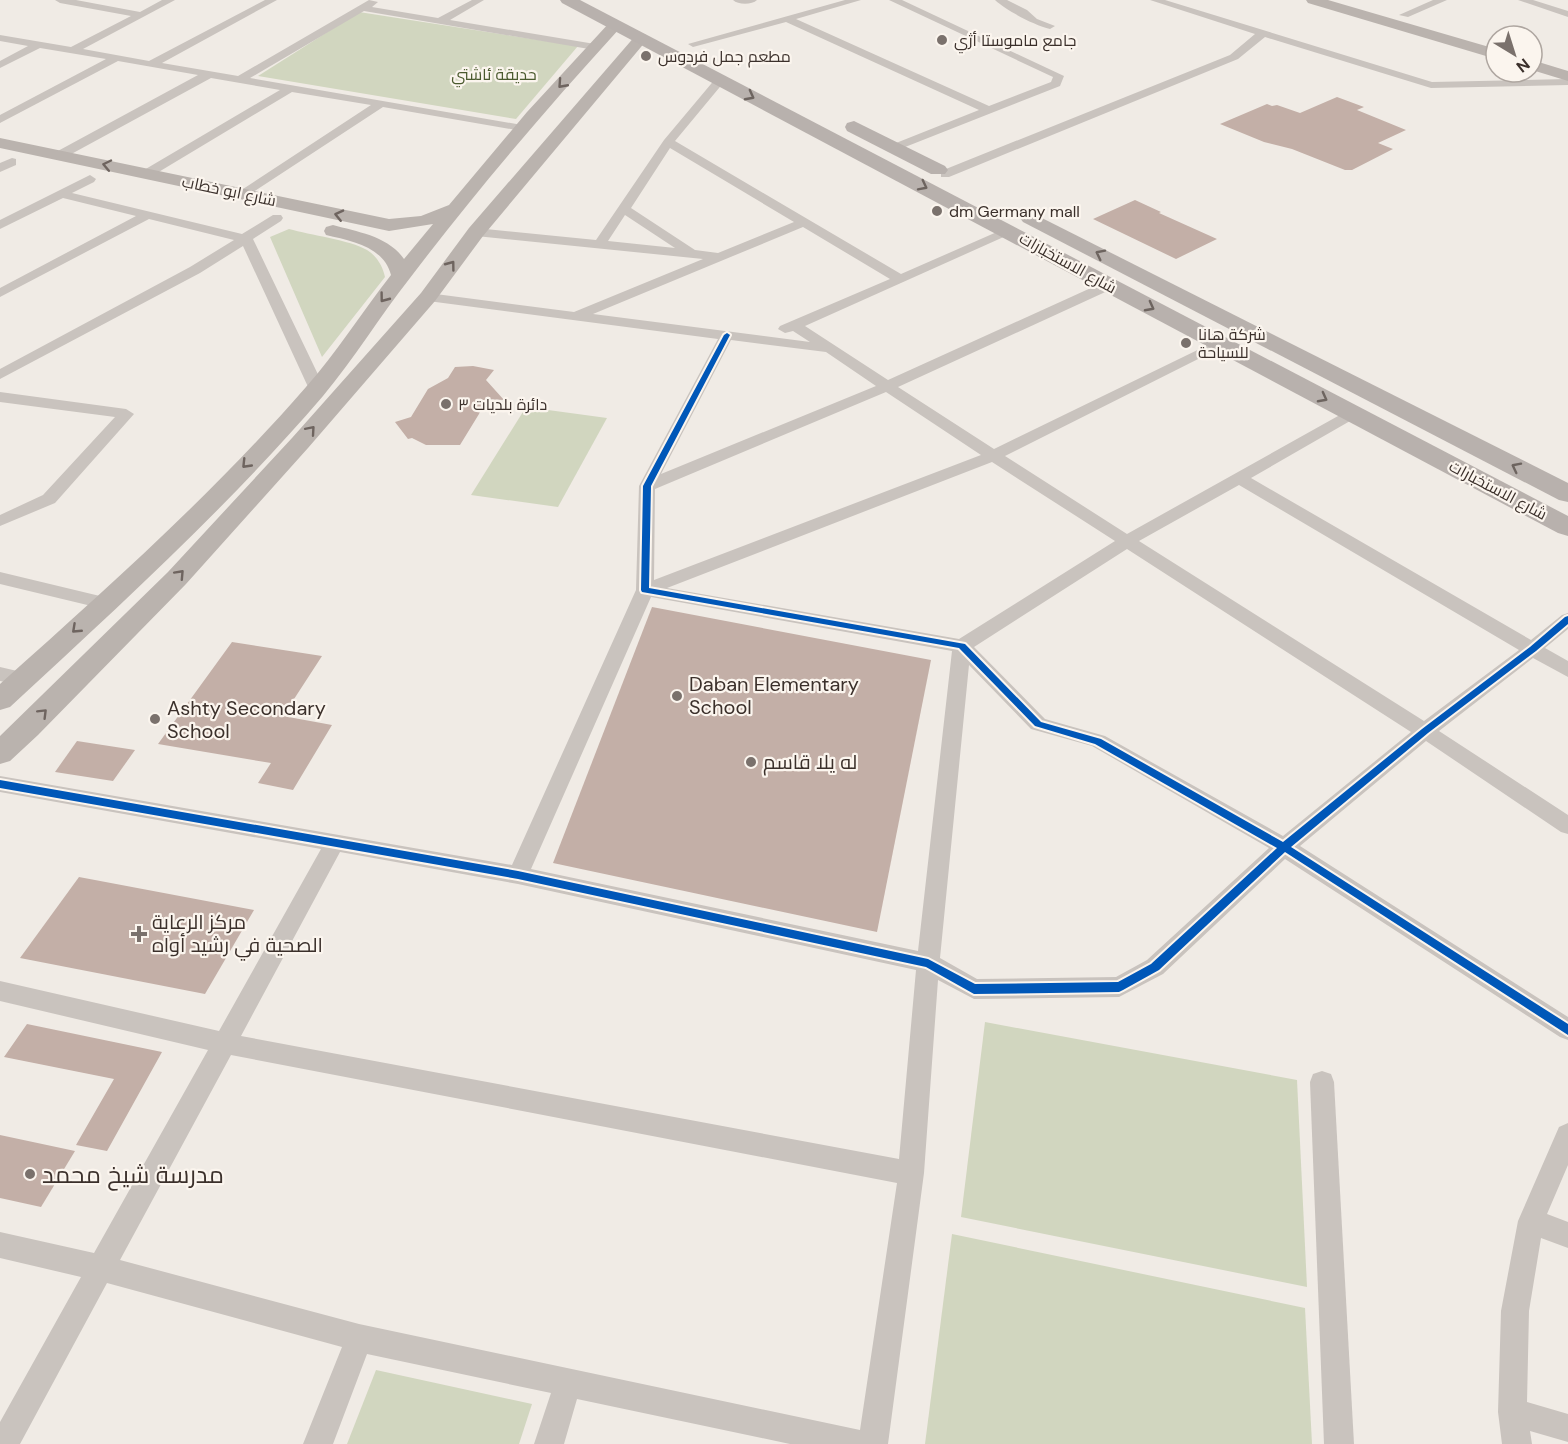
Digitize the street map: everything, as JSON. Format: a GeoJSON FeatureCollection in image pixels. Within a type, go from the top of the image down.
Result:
{"type":"FeatureCollection","features":[{"type":"Feature","properties":{"kind":"main road","name":"شارع الاستخبارات"},"geometry":{"type":"LineString","coordinates":[[568,0],[720,80],[835,129],[1014,221],[1568,494]]}},
{"type":"Feature","properties":{"kind":"main road"},"geometry":{"type":"LineString","coordinates":[[608,0],[786,92]]}},
{"type":"Feature","properties":{"kind":"main road"},"geometry":{"type":"LineString","coordinates":[[1314,0],[1484,50]]}},
{"type":"Feature","properties":{"kind":"main road"},"geometry":{"type":"LineString","coordinates":[[1352,0],[1484,38]]}},
{"type":"Feature","properties":{"kind":"main road"},"geometry":{"type":"LineString","coordinates":[[0,700],[228,483],[317,389],[401,275],[522,128],[615,25]]}},
{"type":"Feature","properties":{"kind":"main road"},"geometry":{"type":"LineString","coordinates":[[0,753],[28,728],[177,578],[428,297],[476,232],[641,38]]}},
{"type":"Feature","properties":{"kind":"main road"},"geometry":{"type":"LineString","coordinates":[[1544,57],[1568,64]]}},
{"type":"Feature","properties":{"kind":"main road"},"geometry":{"type":"LineString","coordinates":[[1544,69],[1568,76]]}},
{"type":"Feature","properties":{"kind":"main road","name":"شارع الاستخبارات"},"geometry":{"type":"LineString","coordinates":[[835,129],[858,129],[965,184]]}},
{"type":"Feature","properties":{"kind":"main road","name":"شارع ابو خطاب"},"geometry":{"type":"LineString","coordinates":[[0,142],[370,222],[409,225],[456,208]]}},
{"type":"Feature","properties":{"kind":"main road","name":"شارع ابو خطاب"},"geometry":{"type":"LineString","coordinates":[[4,163],[352,235],[387,251],[398,263],[401,275]]}},
{"type":"Feature","properties":{"kind":"main road","name":"شارع الاستخبارات"},"geometry":{"type":"LineString","coordinates":[[1014,221],[1109,285],[1568,526]]}},
{"type":"Feature","properties":{"kind":"main road"},"geometry":{"type":"LineString","coordinates":[[352,235],[370,222]]}},
{"type":"Feature","properties":{"kind":"street"},"geometry":{"type":"LineString","coordinates":[[60,0],[142,15]]}},
{"type":"Feature","properties":{"kind":"street"},"geometry":{"type":"LineString","coordinates":[[73,50],[170,0]]}},
{"type":"Feature","properties":{"kind":"street"},"geometry":{"type":"LineString","coordinates":[[151,64],[272,0]]}},
{"type":"Feature","properties":{"kind":"street"},"geometry":{"type":"LineString","coordinates":[[240,79],[377,0]]}},
{"type":"Feature","properties":{"kind":"street"},"geometry":{"type":"LineString","coordinates":[[441,20],[479,0]]}},
{"type":"Feature","properties":{"kind":"street"},"geometry":{"type":"LineString","coordinates":[[738,0],[752,0]]}},
{"type":"Feature","properties":{"kind":"street"},"geometry":{"type":"LineString","coordinates":[[693,44],[856,0]]}},
{"type":"Feature","properties":{"kind":"street"},"geometry":{"type":"LineString","coordinates":[[894,0],[1059,76],[1056,84],[895,147]]}},
{"type":"Feature","properties":{"kind":"street"},"geometry":{"type":"LineString","coordinates":[[1000,0],[1023,12],[1033,21],[1050,26]]}},
{"type":"Feature","properties":{"kind":"street"},"geometry":{"type":"LineString","coordinates":[[1155,0],[1431,85],[1568,81]]}},
{"type":"Feature","properties":{"kind":"street"},"geometry":{"type":"LineString","coordinates":[[1404,15],[1442,0]]}},
{"type":"Feature","properties":{"kind":"street"},"geometry":{"type":"LineString","coordinates":[[1523,0],[1566,12]]}},
{"type":"Feature","properties":{"kind":"street"},"geometry":{"type":"LineString","coordinates":[[363,8],[595,47]]}},
{"type":"Feature","properties":{"kind":"street"},"geometry":{"type":"LineString","coordinates":[[787,19],[990,111]]}},
{"type":"Feature","properties":{"kind":"street"},"geometry":{"type":"LineString","coordinates":[[945,174],[1234,57],[1262,34]]}},
{"type":"Feature","properties":{"kind":"street"},"geometry":{"type":"LineString","coordinates":[[0,38],[522,128]]}},
{"type":"Feature","properties":{"kind":"street"},"geometry":{"type":"LineString","coordinates":[[0,64],[40,45]]}},
{"type":"Feature","properties":{"kind":"street"},"geometry":{"type":"LineString","coordinates":[[0,120],[116,58]]}},
{"type":"Feature","properties":{"kind":"street"},"geometry":{"type":"LineString","coordinates":[[60,155],[209,74]]}},
{"type":"Feature","properties":{"kind":"street"},"geometry":{"type":"LineString","coordinates":[[600,244],[668,142],[720,80]]}},
{"type":"Feature","properties":{"kind":"street"},"geometry":{"type":"LineString","coordinates":[[148,173],[290,88]]}},
{"type":"Feature","properties":{"kind":"street"},"geometry":{"type":"LineString","coordinates":[[244,194],[380,104]]}},
{"type":"Feature","properties":{"kind":"street"},"geometry":{"type":"LineString","coordinates":[[668,142],[900,279]]}},
{"type":"Feature","properties":{"kind":"street"},"geometry":{"type":"LineString","coordinates":[[0,225],[90,179]]}},
{"type":"Feature","properties":{"kind":"street"},"geometry":{"type":"LineString","coordinates":[[62,194],[246,239]]}},
{"type":"Feature","properties":{"kind":"street"},"geometry":{"type":"LineString","coordinates":[[624,209],[692,254]]}},
{"type":"Feature","properties":{"kind":"street"},"geometry":{"type":"LineString","coordinates":[[0,293],[149,214]]}},
{"type":"Feature","properties":{"kind":"street"},"geometry":{"type":"LineString","coordinates":[[0,375],[195,270],[277,218]]}},
{"type":"Feature","properties":{"kind":"street"},"geometry":{"type":"LineString","coordinates":[[757,339],[900,279],[1014,221]]}},
{"type":"Feature","properties":{"kind":"street"},"geometry":{"type":"LineString","coordinates":[[576,316],[804,222]]}},
{"type":"Feature","properties":{"kind":"street"},"geometry":{"type":"LineString","coordinates":[[476,232],[717,256]]}},
{"type":"Feature","properties":{"kind":"street"},"geometry":{"type":"LineString","coordinates":[[246,239],[317,389]]}},
{"type":"Feature","properties":{"kind":"street"},"geometry":{"type":"LineString","coordinates":[[647,486],[888,386],[1109,285]]}},
{"type":"Feature","properties":{"kind":"street"},"geometry":{"type":"LineString","coordinates":[[428,297],[831,348]]}},
{"type":"Feature","properties":{"kind":"street"},"geometry":{"type":"LineString","coordinates":[[794,325],[993,456],[1425,731],[1568,826]]}},
{"type":"Feature","properties":{"kind":"street"},"geometry":{"type":"LineString","coordinates":[[518,874],[645,590],[647,486],[727,335]]}},
{"type":"Feature","properties":{"kind":"street"},"geometry":{"type":"LineString","coordinates":[[645,590],[993,456],[1221,344]]}},
{"type":"Feature","properties":{"kind":"street"},"geometry":{"type":"LineString","coordinates":[[0,397],[126,414],[49,499],[0,521]]}},
{"type":"Feature","properties":{"kind":"street"},"geometry":{"type":"LineString","coordinates":[[962,646],[1127,541],[1352,414]]}},
{"type":"Feature","properties":{"kind":"street"},"geometry":{"type":"LineString","coordinates":[[1237,477],[1568,670]]}},
{"type":"Feature","properties":{"kind":"street"},"geometry":{"type":"LineString","coordinates":[[0,578],[104,603]]}},
{"type":"Feature","properties":{"kind":"street"},"geometry":{"type":"LineString","coordinates":[[645,590],[962,646],[1038,724],[1098,741],[1284,847],[1568,1030]]}},
{"type":"Feature","properties":{"kind":"street"},"geometry":{"type":"LineString","coordinates":[[0,784],[518,874],[928,963],[974,989],[1119,987],[1155,967],[1284,847],[1425,731],[1533,649],[1568,619]]}},
{"type":"Feature","properties":{"kind":"street"},"geometry":{"type":"LineString","coordinates":[[873,1444],[911,1173],[928,963],[962,646]]}},
{"type":"Feature","properties":{"kind":"street"},"geometry":{"type":"LineString","coordinates":[[0,674],[23,679]]}},
{"type":"Feature","properties":{"kind":"street"},"geometry":{"type":"LineString","coordinates":[[4,1444],[334,843]]}},
{"type":"Feature","properties":{"kind":"street"},"geometry":{"type":"LineString","coordinates":[[0,991],[224,1042],[911,1173]]}},
{"type":"Feature","properties":{"kind":"street"},"geometry":{"type":"LineString","coordinates":[[1322,1082],[1339,1444]]}},
{"type":"Feature","properties":{"kind":"street"},"geometry":{"type":"LineString","coordinates":[[1517,1444],[1512,1412],[1515,1311],[1531,1221],[1568,1135]]}},
{"type":"Feature","properties":{"kind":"street"},"geometry":{"type":"LineString","coordinates":[[1531,1221],[1568,1235]]}},
{"type":"Feature","properties":{"kind":"street"},"geometry":{"type":"LineString","coordinates":[[0,1245],[100,1268],[359,1338],[858,1444]]}},
{"type":"Feature","properties":{"kind":"street"},"geometry":{"type":"LineString","coordinates":[[318,1444],[359,1338]]}},
{"type":"Feature","properties":{"kind":"street"},"geometry":{"type":"LineString","coordinates":[[549,1444],[568,1383]]}},
{"type":"Feature","properties":{"kind":"street"},"geometry":{"type":"LineString","coordinates":[[1512,1412],[1568,1428]]}},
{"type":"Feature","properties":{"kind":"green space","name":"حديقة ئاشتي"},"geometry":{"type":"Polygon","coordinates":[[[359,12],[578,46],[516,119],[258,76],[359,12]]]}},
{"type":"Feature","properties":{"kind":"green space"},"geometry":{"type":"Polygon","coordinates":[[[289,229],[360,246],[374,255],[384,273],[385,277],[322,357],[270,237],[289,229]]]}},
{"type":"Feature","properties":{"kind":"green space"},"geometry":{"type":"Polygon","coordinates":[[[526,407],[607,418],[558,507],[471,495],[526,407]]]}},
{"type":"Feature","properties":{"kind":"green space"},"geometry":{"type":"Polygon","coordinates":[[[985,1022],[1297,1080],[1307,1287],[961,1217],[985,1022]]]}},
{"type":"Feature","properties":{"kind":"green space"},"geometry":{"type":"Polygon","coordinates":[[[952,1234],[1305,1308],[1312,1444],[925,1444],[952,1234]]]}},
{"type":"Feature","properties":{"kind":"green space"},"geometry":{"type":"Polygon","coordinates":[[[376,1370],[532,1404],[519,1444],[347,1444],[376,1370]]]}},
{"type":"Feature","properties":{"kind":"building"},"geometry":{"type":"Polygon","coordinates":[[[1337,97],[1364,107],[1357,110],[1406,130],[1378,143],[1393,149],[1352,170],[1345,170],[1220,124],[1267,104],[1300,113],[1337,97]]]}},
{"type":"Feature","properties":{"kind":"building"},"geometry":{"type":"Polygon","coordinates":[[[1135,200],[1217,239],[1176,259],[1093,219],[1135,200]]]}},
{"type":"Feature","properties":{"kind":"building","name":"دائرة بلديات ٣"},"geometry":{"type":"Polygon","coordinates":[[[473,366],[494,370],[486,380],[504,400],[485,399],[479,414],[460,445],[426,445],[412,438],[408,439],[395,422],[411,417],[428,389],[448,378],[455,367],[473,366]]]}},
{"type":"Feature","properties":{"kind":"building","name":"له يلا قاسم"},"geometry":{"type":"Polygon","coordinates":[[[652,607],[931,660],[877,932],[553,863],[652,607]]]}},
{"type":"Feature","properties":{"kind":"building"},"geometry":{"type":"Polygon","coordinates":[[[232,642],[322,656],[283,716],[332,725],[293,790],[258,783],[271,763],[158,744],[232,642]]]}},
{"type":"Feature","properties":{"kind":"building"},"geometry":{"type":"Polygon","coordinates":[[[77,741],[135,750],[113,781],[55,772],[77,741]]]}},
{"type":"Feature","properties":{"kind":"building","name":"مركز الرعاية الصحية في رشيد أواه"},"geometry":{"type":"Polygon","coordinates":[[[79,877],[254,910],[205,994],[20,958],[79,877]]]}},
{"type":"Feature","properties":{"kind":"building"},"geometry":{"type":"Polygon","coordinates":[[[27,1024],[162,1052],[107,1151],[76,1145],[114,1079],[4,1057],[27,1024]]]}},
{"type":"Feature","properties":{"kind":"building","name":"مدرسة شيخ محمد"},"geometry":{"type":"Polygon","coordinates":[[[0,1135],[75,1151],[41,1207],[0,1198],[0,1135]]]}},
{"type":"Feature","properties":{"kind":"cycle path"},"geometry":{"type":"LineString","coordinates":[[727,335],[647,486],[645,590],[962,646],[1038,724],[1098,741],[1284,847],[1568,1030]]}},
{"type":"Feature","properties":{"kind":"cycle path"},"geometry":{"type":"LineString","coordinates":[[0,784],[518,875],[928,963],[974,989],[1119,987],[1155,967],[1284,847],[1425,731],[1533,649],[1568,619]]}},
{"type":"Feature","properties":{"kind":"place","name":"جامع ماموستا أژي"},"geometry":{"type":"Point","coordinates":[942,40]}},
{"type":"Feature","properties":{"kind":"place","name":"مطعم جمل فردوس"},"geometry":{"type":"Point","coordinates":[646,56]}},
{"type":"Feature","properties":{"kind":"place","name":"dm Germany mall"},"geometry":{"type":"Point","coordinates":[937,211]}},
{"type":"Feature","properties":{"kind":"place","name":"شركة هانا للسياحة"},"geometry":{"type":"Point","coordinates":[1186,343]}},
{"type":"Feature","properties":{"kind":"place","name":"دائرة بلديات ٣"},"geometry":{"type":"Point","coordinates":[446,404]}},
{"type":"Feature","properties":{"kind":"place","name":"Daban Elementary School"},"geometry":{"type":"Point","coordinates":[677,696]}},
{"type":"Feature","properties":{"kind":"place","name":"Ashty Secondary School"},"geometry":{"type":"Point","coordinates":[155,719]}},
{"type":"Feature","properties":{"kind":"place","name":"له يلا قاسم"},"geometry":{"type":"Point","coordinates":[751,762]}},
{"type":"Feature","properties":{"kind":"place","name":"مركز الرعاية الصحية في رشيد أواه"},"geometry":{"type":"Point","coordinates":[139,934]}},
{"type":"Feature","properties":{"kind":"place","name":"مدرسة شيخ محمد"},"geometry":{"type":"Point","coordinates":[30,1174]}}]}
